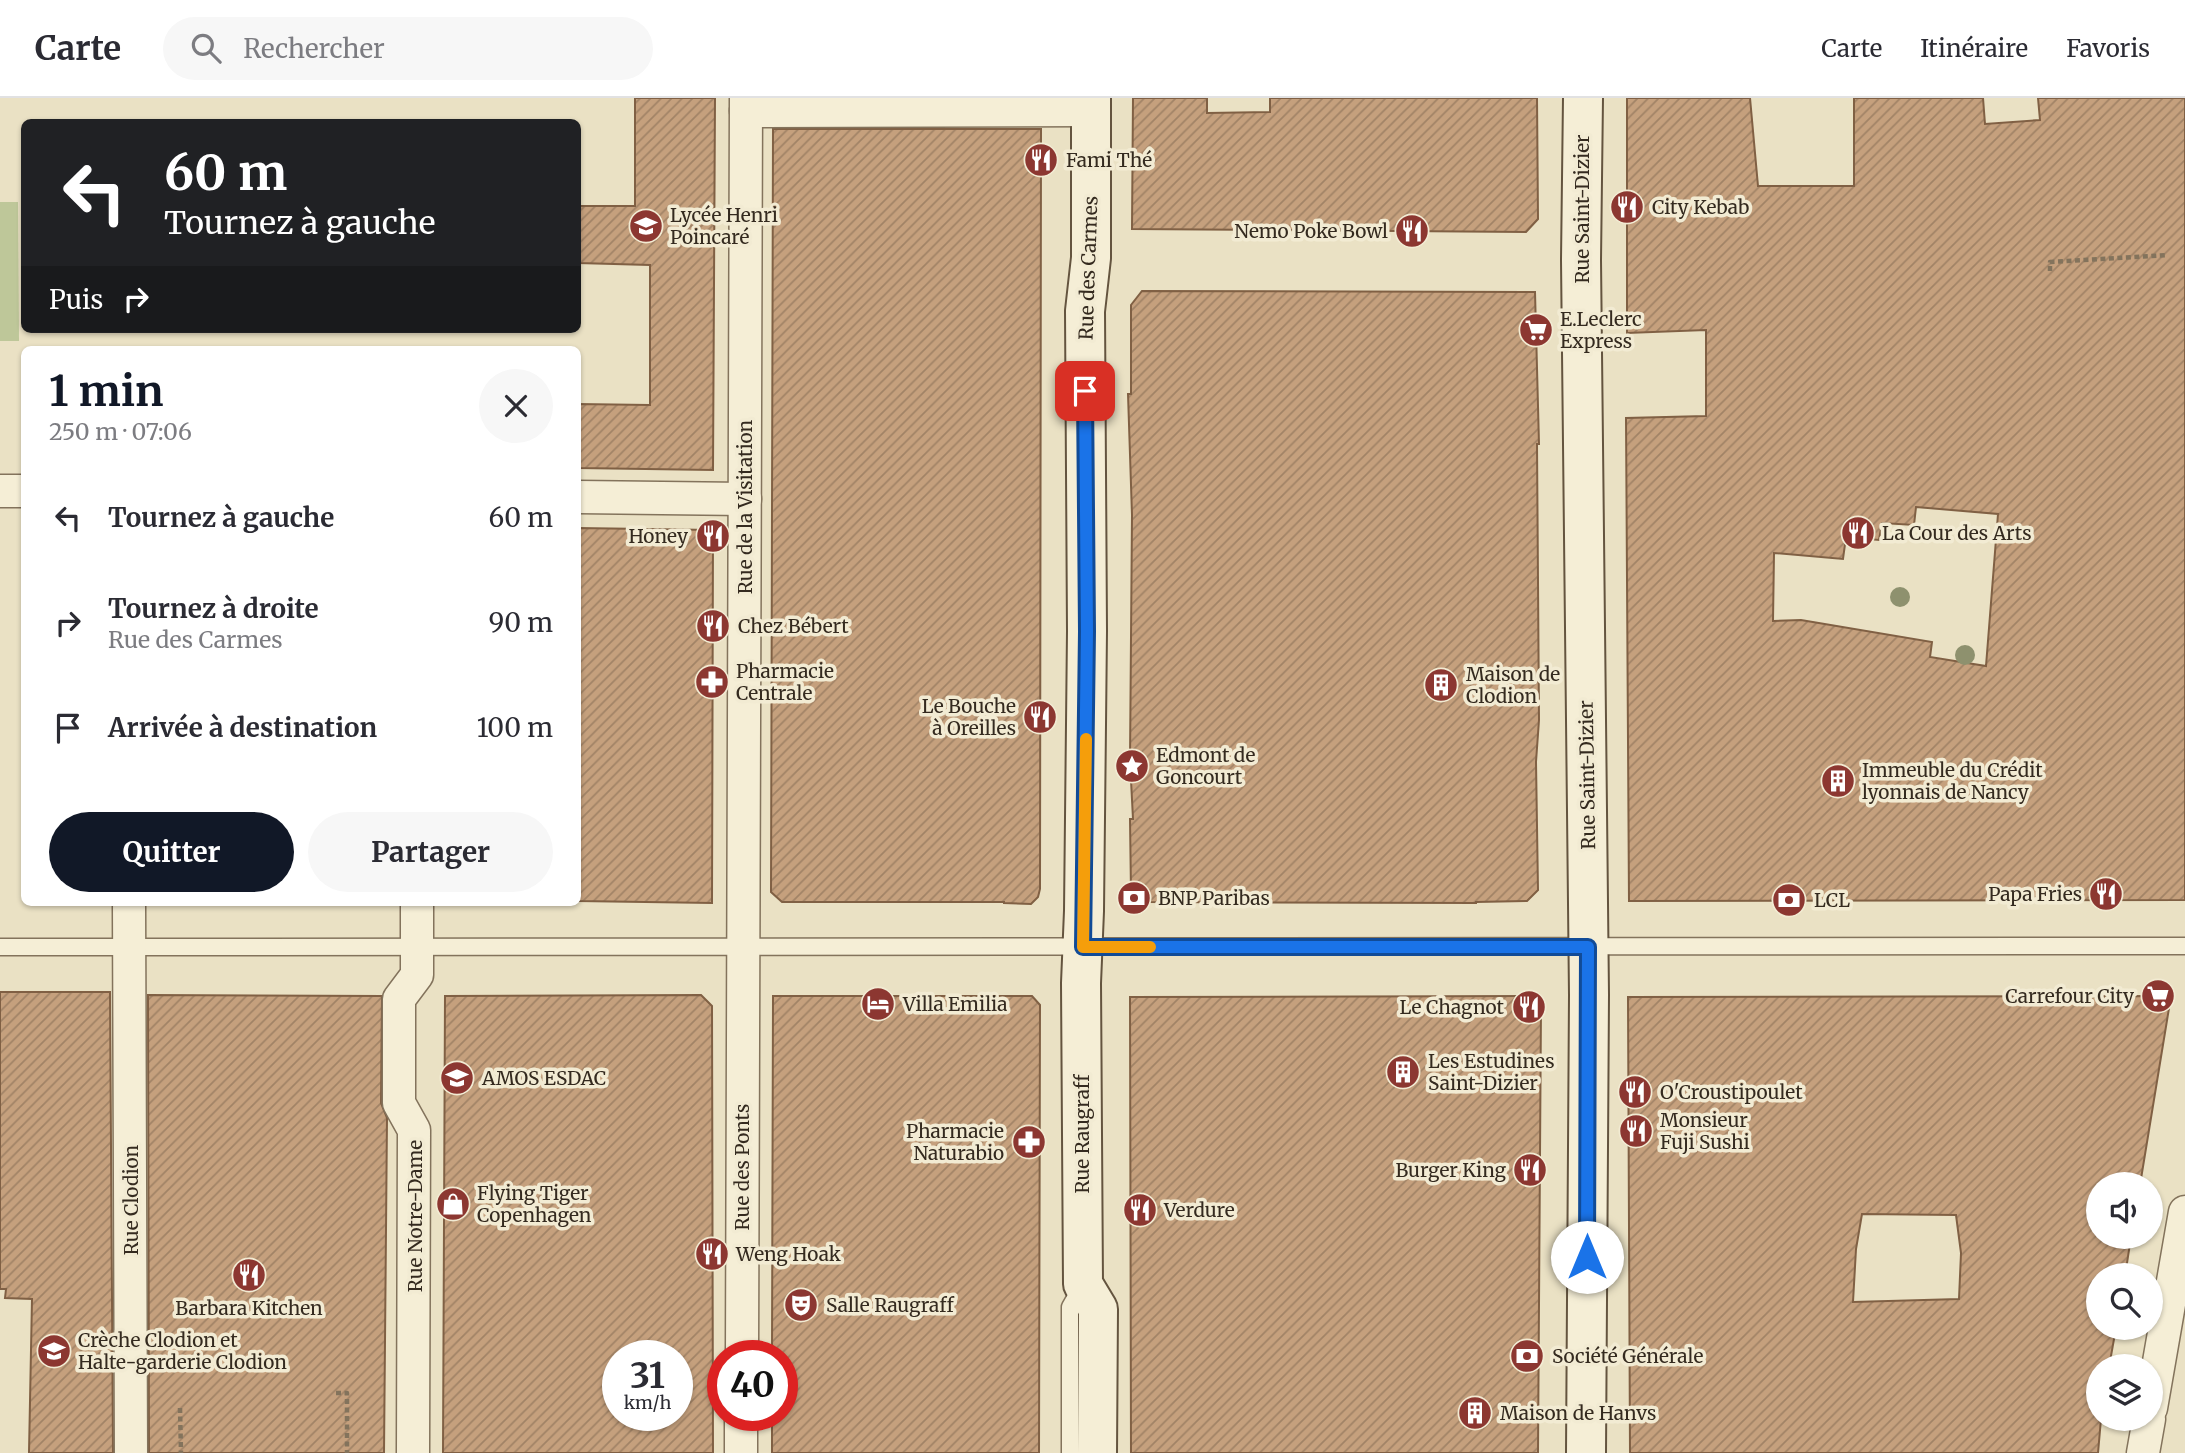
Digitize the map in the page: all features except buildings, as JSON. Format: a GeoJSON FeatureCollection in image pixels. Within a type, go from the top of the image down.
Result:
{"type":"FeatureCollection","features":[{"type":"Feature","properties":{"kind":"street","name":"Rue Saint-Dizier"},"geometry":{"type":"LineString","coordinates":[[1583,98],[1581,274],[1588,947],[1586,1453]]}},
{"type":"Feature","properties":{"kind":"street"},"geometry":{"type":"LineString","coordinates":[[746,105],[1091,104]]}},
{"type":"Feature","properties":{"kind":"street","name":"Rue des Carmes"},"geometry":{"type":"LineString","coordinates":[[1082,965],[1087,631],[1084,311],[1091,258],[1091,104]]}},
{"type":"Feature","properties":{"kind":"street","name":"Rue de la Visitation"},"geometry":{"type":"LineString","coordinates":[[743,978],[746,105]]}},
{"type":"Feature","properties":{"kind":"street"},"geometry":{"type":"LineString","coordinates":[[0,491],[21,491]]}},
{"type":"Feature","properties":{"kind":"street"},"geometry":{"type":"LineString","coordinates":[[581,497],[745,499]]}},
{"type":"Feature","properties":{"kind":"street","name":"Rue Clodion"},"geometry":{"type":"LineString","coordinates":[[129,906],[131,1453]]}},
{"type":"Feature","properties":{"kind":"street","name":"Rue Notre-Dame"},"geometry":{"type":"LineString","coordinates":[[413,1453],[414,1130],[399,1103],[399,999],[417,975],[417,906]]}},
{"type":"Feature","properties":{"kind":"street","name":"Rue Raugraff"},"geometry":{"type":"LineString","coordinates":[[1082,965],[1083,1284],[1098,1309],[1097,1453]]}},
{"type":"Feature","properties":{"kind":"street","name":"Rue des Ponts"},"geometry":{"type":"LineString","coordinates":[[741,1340],[743,978]]}},
{"type":"Feature","properties":{"kind":"street"},"geometry":{"type":"LineString","coordinates":[[2160,1354],[2185,1212]]}},
{"type":"Feature","properties":{"kind":"street"},"geometry":{"type":"LineString","coordinates":[[741,1431],[741,1453]]}},
{"type":"Feature","properties":{"kind":"street"},"geometry":{"type":"LineString","coordinates":[[2143,1453],[2147,1431]]}},
{"type":"Feature","properties":{"kind":"lane"},"geometry":{"type":"LineString","coordinates":[[0,947],[129,960],[743,931],[1082,965],[1588,947],[2185,946]]}},
{"type":"Feature","properties":{"kind":"lane","name":"Rue Raugraff"},"geometry":{"type":"LineString","coordinates":[[1070,1453],[1070,1307],[1083,1284]]}},
{"type":"Feature","properties":{"kind":"path"},"geometry":{"type":"LineString","coordinates":[[2050,271],[2050,262],[2168,255]]}},
{"type":"Feature","properties":{"kind":"path"},"geometry":{"type":"LineString","coordinates":[[336,1393],[347,1393],[347,1453]]}},
{"type":"Feature","properties":{"kind":"path"},"geometry":{"type":"LineString","coordinates":[[180,1408],[181,1453]]}},
{"type":"Feature","properties":{"kind":"green space"},"geometry":{"type":"Polygon","coordinates":[[[0,202],[18,202],[19,341],[0,341],[0,202]]]}},
{"type":"Feature","properties":{"kind":"slow traffic"},"geometry":{"type":"LineString","coordinates":[[1086,739],[1083,947],[1150,947]]}},
{"type":"Feature","properties":{"kind":"place","name":"Fami Thé"},"geometry":{"type":"Point","coordinates":[1041,160]}},
{"type":"Feature","properties":{"kind":"place","name":"City Kebab"},"geometry":{"type":"Point","coordinates":[1627,207]}},
{"type":"Feature","properties":{"kind":"place","name":"Lycée Henri Poincaré"},"geometry":{"type":"Point","coordinates":[646,226]}},
{"type":"Feature","properties":{"kind":"place","name":"Nemo Poke Bowl"},"geometry":{"type":"Point","coordinates":[1412,231]}},
{"type":"Feature","properties":{"kind":"place","name":"E.Leclerc Express"},"geometry":{"type":"Point","coordinates":[1536,330]}},
{"type":"Feature","properties":{"kind":"place","name":"La Cour des Arts"},"geometry":{"type":"Point","coordinates":[1858,533]}},
{"type":"Feature","properties":{"kind":"place","name":"Honey"},"geometry":{"type":"Point","coordinates":[713,536]}},
{"type":"Feature","properties":{"kind":"place","name":"Chez Bébert"},"geometry":{"type":"Point","coordinates":[713,626]}},
{"type":"Feature","properties":{"kind":"place","name":"Pharmacie Centrale"},"geometry":{"type":"Point","coordinates":[712,682]}},
{"type":"Feature","properties":{"kind":"place","name":"Maison de Clodion"},"geometry":{"type":"Point","coordinates":[1441,685]}},
{"type":"Feature","properties":{"kind":"place","name":"Le Bouche à Oreilles"},"geometry":{"type":"Point","coordinates":[1040,717]}},
{"type":"Feature","properties":{"kind":"place","name":"Edmont de Goncourt"},"geometry":{"type":"Point","coordinates":[1132,766]}},
{"type":"Feature","properties":{"kind":"place","name":"Immeuble du Crédit lyonnais de Nancy"},"geometry":{"type":"Point","coordinates":[1838,781]}},
{"type":"Feature","properties":{"kind":"place","name":"Papa Fries"},"geometry":{"type":"Point","coordinates":[2106,894]}},
{"type":"Feature","properties":{"kind":"place","name":"BNP Paribas"},"geometry":{"type":"Point","coordinates":[1134,898]}},
{"type":"Feature","properties":{"kind":"place","name":"LCL"},"geometry":{"type":"Point","coordinates":[1789,900]}},
{"type":"Feature","properties":{"kind":"place","name":"Carrefour City"},"geometry":{"type":"Point","coordinates":[2158,996]}},
{"type":"Feature","properties":{"kind":"place","name":"Villa Emilia"},"geometry":{"type":"Point","coordinates":[878,1004]}},
{"type":"Feature","properties":{"kind":"place","name":"Le Chagnot"},"geometry":{"type":"Point","coordinates":[1529,1007]}},
{"type":"Feature","properties":{"kind":"place","name":"Les Estudines Saint-Dizier"},"geometry":{"type":"Point","coordinates":[1403,1072]}},
{"type":"Feature","properties":{"kind":"place","name":"AMOS ESDAC"},"geometry":{"type":"Point","coordinates":[457,1078]}},
{"type":"Feature","properties":{"kind":"place","name":"O'Croustipoulet"},"geometry":{"type":"Point","coordinates":[1635,1092]}},
{"type":"Feature","properties":{"kind":"place","name":"Monsieur Fuji Sushi"},"geometry":{"type":"Point","coordinates":[1636,1131]}},
{"type":"Feature","properties":{"kind":"place","name":"Pharmacie Naturabio"},"geometry":{"type":"Point","coordinates":[1029,1142]}},
{"type":"Feature","properties":{"kind":"place","name":"Burger King"},"geometry":{"type":"Point","coordinates":[1530,1170]}},
{"type":"Feature","properties":{"kind":"place","name":"Flying Tiger Copenhagen"},"geometry":{"type":"Point","coordinates":[453,1204]}},
{"type":"Feature","properties":{"kind":"place","name":"Verdure"},"geometry":{"type":"Point","coordinates":[1140,1210]}},
{"type":"Feature","properties":{"kind":"place","name":"Weng Hoak"},"geometry":{"type":"Point","coordinates":[712,1254]}},
{"type":"Feature","properties":{"kind":"place","name":"Barbara Kitchen"},"geometry":{"type":"Point","coordinates":[249,1275]}},
{"type":"Feature","properties":{"kind":"place","name":"Salle Raugraff"},"geometry":{"type":"Point","coordinates":[801,1305]}},
{"type":"Feature","properties":{"kind":"place","name":"Crèche Clodion et Halte-garderie Clodion"},"geometry":{"type":"Point","coordinates":[54,1351]}},
{"type":"Feature","properties":{"kind":"place","name":"Société Générale"},"geometry":{"type":"Point","coordinates":[1527,1356]}},
{"type":"Feature","properties":{"kind":"place","name":"Maison de Hanvs"},"geometry":{"type":"Point","coordinates":[1475,1413]}},
{"type":"Feature","properties":{"kind":"route"},"geometry":{"type":"LineString","coordinates":[[1085,391],[1087,631],[1083,947],[1588,947],[1587,1257]]}}]}
